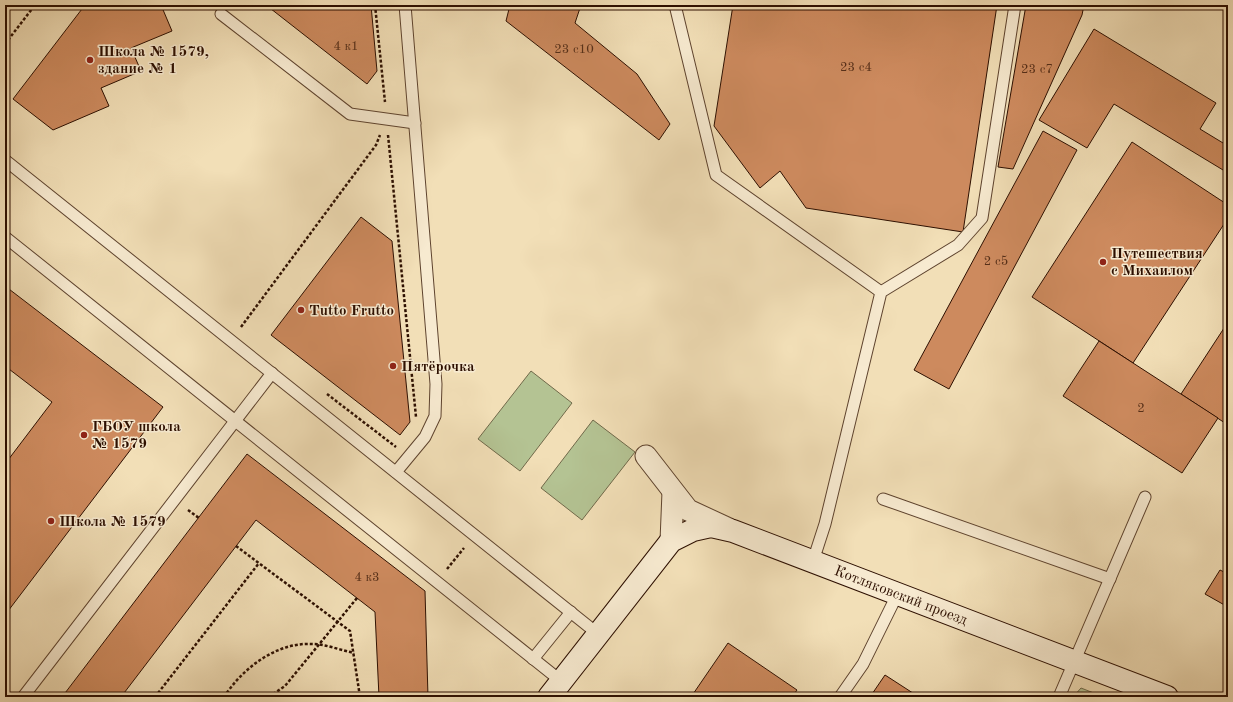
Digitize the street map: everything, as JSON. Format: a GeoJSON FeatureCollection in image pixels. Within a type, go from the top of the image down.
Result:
{"type":"FeatureCollection","features":[{"type":"Feature","properties":{"kind":"street"},"geometry":{"type":"LineString","coordinates":[[646,456],[688,510],[733,531]]}},
{"type":"Feature","properties":{"kind":"street"},"geometry":{"type":"LineString","coordinates":[[671,541],[673,492]]}},
{"type":"Feature","properties":{"kind":"street","name":"Котляковский проезд"},"geometry":{"type":"LineString","coordinates":[[555,689],[671,541],[693,530],[711,526],[733,531],[813,561],[1166,697]]}},
{"type":"Feature","properties":{"kind":"lane"},"geometry":{"type":"LineString","coordinates":[[396,472],[426,437],[435,416],[436,384],[405,5]]}},
{"type":"Feature","properties":{"kind":"lane"},"geometry":{"type":"LineString","coordinates":[[674,5],[716,175],[881,292]]}},
{"type":"Feature","properties":{"kind":"lane"},"geometry":{"type":"LineString","coordinates":[[813,561],[825,524],[881,292],[958,245],[982,218],[1015,5]]}},
{"type":"Feature","properties":{"kind":"lane"},"geometry":{"type":"LineString","coordinates":[[221,14],[350,114],[360,117],[386,118],[415,123]]}},
{"type":"Feature","properties":{"kind":"lane"},"geometry":{"type":"LineString","coordinates":[[5,160],[598,634]]}},
{"type":"Feature","properties":{"kind":"lane"},"geometry":{"type":"LineString","coordinates":[[5,236],[533,659],[555,689]]}},
{"type":"Feature","properties":{"kind":"lane"},"geometry":{"type":"LineString","coordinates":[[23,697],[234,420],[272,373]]}},
{"type":"Feature","properties":{"kind":"lane"},"geometry":{"type":"LineString","coordinates":[[1059,697],[1075,663],[1145,497]]}},
{"type":"Feature","properties":{"kind":"lane"},"geometry":{"type":"LineString","coordinates":[[883,499],[1110,579]]}},
{"type":"Feature","properties":{"kind":"lane"},"geometry":{"type":"LineString","coordinates":[[840,697],[863,664],[898,593]]}},
{"type":"Feature","properties":{"kind":"lane"},"geometry":{"type":"LineString","coordinates":[[533,659],[571,612]]}},
{"type":"Feature","properties":{"kind":"path"},"geometry":{"type":"LineString","coordinates":[[5,10],[9,5]]}},
{"type":"Feature","properties":{"kind":"path"},"geometry":{"type":"LineString","coordinates":[[5,44],[35,5]]}},
{"type":"Feature","properties":{"kind":"path"},"geometry":{"type":"LineString","coordinates":[[375,5],[417,423]]}},
{"type":"Feature","properties":{"kind":"path"},"geometry":{"type":"LineString","coordinates":[[247,332],[241,327],[238,332],[335,201],[376,145],[386,118]]}},
{"type":"Feature","properties":{"kind":"path"},"geometry":{"type":"LineString","coordinates":[[322,390],[397,448]]}},
{"type":"Feature","properties":{"kind":"path"},"geometry":{"type":"LineString","coordinates":[[437,582],[474,535]]}},
{"type":"Feature","properties":{"kind":"path"},"geometry":{"type":"LineString","coordinates":[[236,546],[350,631],[360,697]]}},
{"type":"Feature","properties":{"kind":"path"},"geometry":{"type":"LineString","coordinates":[[155,697],[259,562]]}},
{"type":"Feature","properties":{"kind":"path"},"geometry":{"type":"LineString","coordinates":[[269,697],[286,686],[357,598]]}},
{"type":"Feature","properties":{"kind":"path"},"geometry":{"type":"LineString","coordinates":[[224,697],[233,683],[253,664],[272,653],[297,644],[320,645],[354,653]]}},
{"type":"Feature","properties":{"kind":"green space"},"geometry":{"type":"Polygon","coordinates":[[[531,371],[572,403],[520,471],[478,439],[531,371]]]}},
{"type":"Feature","properties":{"kind":"green space"},"geometry":{"type":"Polygon","coordinates":[[[593,420],[635,452],[582,520],[541,488],[593,420]]]}},
{"type":"Feature","properties":{"kind":"green space"},"geometry":{"type":"Polygon","coordinates":[[[1081,688],[1104,697],[1073,697],[1081,688]]]}},
{"type":"Feature","properties":{"kind":"building","name":"Школа № 1579, здание № 1"},"geometry":{"type":"Polygon","coordinates":[[[85,5],[161,5],[172,31],[131,48],[141,71],[101,88],[109,106],[53,130],[13,99],[85,5]]]}},
{"type":"Feature","properties":{"kind":"building"},"geometry":{"type":"Polygon","coordinates":[[[266,5],[371,5],[377,71],[367,84],[266,5]]]}},
{"type":"Feature","properties":{"kind":"building"},"geometry":{"type":"Polygon","coordinates":[[[510,5],[581,5],[575,23],[637,74],[670,124],[659,140],[506,21],[510,5]]]}},
{"type":"Feature","properties":{"kind":"building"},"geometry":{"type":"Polygon","coordinates":[[[733,5],[997,5],[963,232],[806,208],[780,171],[760,188],[714,126],[733,5]]]}},
{"type":"Feature","properties":{"kind":"building"},"geometry":{"type":"Polygon","coordinates":[[[1026,5],[1084,5],[1082,15],[1013,169],[998,167],[1026,5]]]}},
{"type":"Feature","properties":{"kind":"building"},"geometry":{"type":"Polygon","coordinates":[[[1094,29],[1216,103],[1200,129],[1228,146],[1228,173],[1114,104],[1087,148],[1039,120],[1094,29]]]}},
{"type":"Feature","properties":{"kind":"building"},"geometry":{"type":"Polygon","coordinates":[[[1043,131],[1077,150],[949,389],[914,370],[1043,131]]]}},
{"type":"Feature","properties":{"kind":"building"},"geometry":{"type":"Polygon","coordinates":[[[1132,142],[1228,205],[1228,218],[1133,363],[1032,297],[1132,142]]]}},
{"type":"Feature","properties":{"kind":"building"},"geometry":{"type":"Polygon","coordinates":[[[361,217],[392,241],[410,422],[400,435],[271,335],[361,217]]]}},
{"type":"Feature","properties":{"kind":"building","name":"Школа № 1579"},"geometry":{"type":"Polygon","coordinates":[[[5,286],[163,407],[5,615],[5,464],[52,402],[5,366],[5,286]]]}},
{"type":"Feature","properties":{"kind":"building"},"geometry":{"type":"Polygon","coordinates":[[[1228,322],[1228,425],[1181,394],[1228,322]]]}},
{"type":"Feature","properties":{"kind":"building"},"geometry":{"type":"Polygon","coordinates":[[[1099,341],[1218,418],[1182,473],[1063,396],[1099,341]]]}},
{"type":"Feature","properties":{"kind":"building"},"geometry":{"type":"Polygon","coordinates":[[[247,454],[425,591],[428,697],[379,697],[375,612],[256,520],[121,697],[62,697],[247,454]]]}},
{"type":"Feature","properties":{"kind":"building"},"geometry":{"type":"Polygon","coordinates":[[[1220,570],[1228,574],[1228,607],[1205,594],[1220,570]]]}},
{"type":"Feature","properties":{"kind":"building"},"geometry":{"type":"Polygon","coordinates":[[[728,643],[797,690],[792,697],[691,697],[728,643]]]}},
{"type":"Feature","properties":{"kind":"building"},"geometry":{"type":"Polygon","coordinates":[[[885,675],[919,697],[870,697],[885,675]]]}},
{"type":"Feature","properties":{"kind":"place","name":"Школа № 1579, здание № 1"},"geometry":{"type":"Point","coordinates":[90,60]}},
{"type":"Feature","properties":{"kind":"place","name":"Путешествия с Михаилом"},"geometry":{"type":"Point","coordinates":[1103,262]}},
{"type":"Feature","properties":{"kind":"place","name":"Tutto Frutto"},"geometry":{"type":"Point","coordinates":[301,310]}},
{"type":"Feature","properties":{"kind":"place","name":"Пятёрочка"},"geometry":{"type":"Point","coordinates":[393,366]}},
{"type":"Feature","properties":{"kind":"place","name":"ГБОУ школа № 1579"},"geometry":{"type":"Point","coordinates":[84,435]}},
{"type":"Feature","properties":{"kind":"place","name":"Школа № 1579"},"geometry":{"type":"Point","coordinates":[51,521]}}]}
